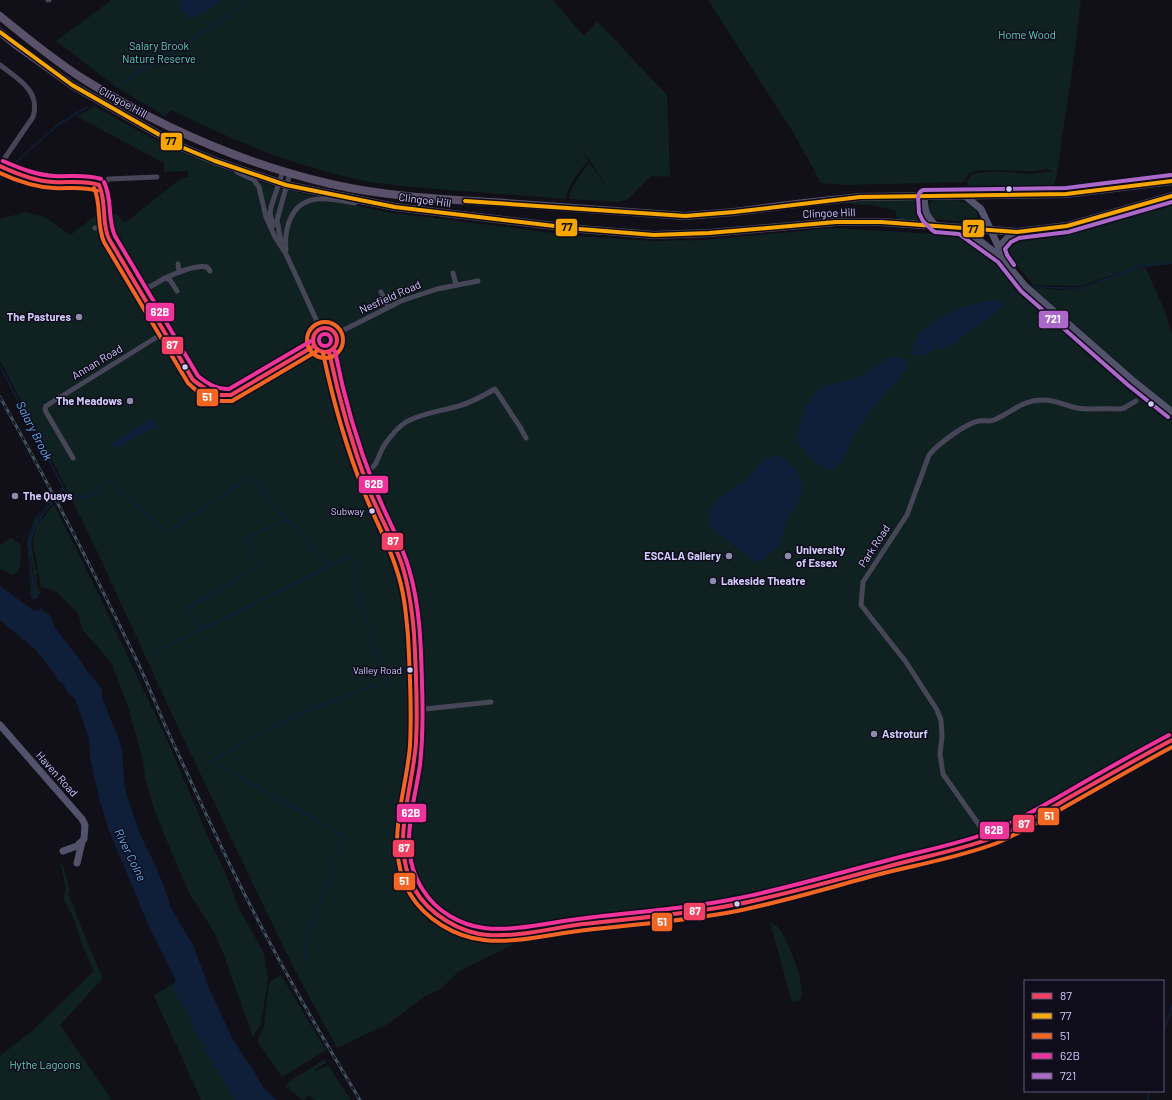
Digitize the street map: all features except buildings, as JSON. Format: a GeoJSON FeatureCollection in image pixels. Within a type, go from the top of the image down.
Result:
{"type":"FeatureCollection","features":[{"type":"Feature","properties":{"kind":"main road","name":"Clingoe Hill"},"geometry":{"type":"LineString","coordinates":[[0,16],[51,58],[107,94],[186,134],[235,154],[286,172],[332,184],[390,195],[685,216],[734,212],[852,198],[1066,194],[1172,181]]}},
{"type":"Feature","properties":{"kind":"main road","name":"Clingoe Hill"},"geometry":{"type":"LineString","coordinates":[[0,32],[36,60],[97,100],[179,146],[215,161],[282,184],[386,206],[580,229],[654,234],[709,233],[836,222],[881,222],[1017,232],[1068,226],[1172,196]]}},
{"type":"Feature","properties":{"kind":"main road"},"geometry":{"type":"LineString","coordinates":[[924,196],[925,211],[928,218],[936,226]]}},
{"type":"Feature","properties":{"kind":"main road"},"geometry":{"type":"LineString","coordinates":[[965,196],[981,209],[1002,258]]}},
{"type":"Feature","properties":{"kind":"main road"},"geometry":{"type":"LineString","coordinates":[[961,228],[1002,258],[1025,286],[1132,380],[1172,412]]}},
{"type":"Feature","properties":{"kind":"main road"},"geometry":{"type":"LineString","coordinates":[[999,248],[1007,237],[1017,232]]}},
{"type":"Feature","properties":{"kind":"main road","name":"Haven Road"},"geometry":{"type":"LineString","coordinates":[[0,725],[82,819],[85,825],[85,834],[77,863]]}},
{"type":"Feature","properties":{"kind":"main road"},"geometry":{"type":"LineString","coordinates":[[63,851],[77,846],[82,842]]}},
{"type":"Feature","properties":{"kind":"street"},"geometry":{"type":"LineString","coordinates":[[0,65],[29,88],[33,97],[35,109],[33,117],[2,166],[12,172],[27,177],[52,182],[92,182],[99,185],[104,197],[105,224],[108,235],[114,247],[193,380],[204,390],[219,396],[230,395],[314,346]]}},
{"type":"Feature","properties":{"kind":"street"},"geometry":{"type":"LineString","coordinates":[[215,161],[257,183],[261,192],[266,217],[275,237],[282,245]]}},
{"type":"Feature","properties":{"kind":"street"},"geometry":{"type":"LineString","coordinates":[[275,237],[270,213],[286,172]]}},
{"type":"Feature","properties":{"kind":"street"},"geometry":{"type":"LineString","coordinates":[[286,172],[282,184],[277,226],[282,245],[320,328]]}},
{"type":"Feature","properties":{"kind":"street"},"geometry":{"type":"LineString","coordinates":[[99,185],[109,179],[157,177]]}},
{"type":"Feature","properties":{"kind":"street"},"geometry":{"type":"LineString","coordinates":[[286,254],[288,223],[299,206],[307,202],[323,199],[386,206]]}},
{"type":"Feature","properties":{"kind":"street"},"geometry":{"type":"LineString","coordinates":[[95,228],[105,224]]}},
{"type":"Feature","properties":{"kind":"street"},"geometry":{"type":"LineString","coordinates":[[178,264],[179,272]]}},
{"type":"Feature","properties":{"kind":"street"},"geometry":{"type":"LineString","coordinates":[[141,292],[179,272],[202,266],[207,267],[210,271]]}},
{"type":"Feature","properties":{"kind":"street"},"geometry":{"type":"LineString","coordinates":[[453,273],[456,284]]}},
{"type":"Feature","properties":{"kind":"street"},"geometry":{"type":"LineString","coordinates":[[166,278],[170,280],[177,291]]}},
{"type":"Feature","properties":{"kind":"street","name":"Nesfield Road"},"geometry":{"type":"LineString","coordinates":[[336,334],[388,307],[427,292],[456,284],[478,281]]}},
{"type":"Feature","properties":{"kind":"street"},"geometry":{"type":"LineString","coordinates":[[381,292],[388,307]]}},
{"type":"Feature","properties":{"kind":"street"},"geometry":{"type":"LineString","coordinates":[[320,328],[329,328],[336,334],[336,344],[329,352],[320,351],[314,346],[313,338],[315,332],[320,328]]}},
{"type":"Feature","properties":{"kind":"street","name":"Annan Road"},"geometry":{"type":"LineString","coordinates":[[73,458],[45,408],[48,404],[165,332]]}},
{"type":"Feature","properties":{"kind":"street"},"geometry":{"type":"LineString","coordinates":[[329,352],[344,416],[377,509],[397,551],[405,575],[413,616],[416,710],[414,762],[401,838],[405,863],[413,886],[421,899],[438,915],[463,929],[490,935],[527,932],[709,910],[759,900],[931,856],[990,839],[1022,825],[1172,740]]}},
{"type":"Feature","properties":{"kind":"street"},"geometry":{"type":"LineString","coordinates":[[263,376],[267,382]]}},
{"type":"Feature","properties":{"kind":"street"},"geometry":{"type":"LineString","coordinates":[[363,472],[371,469],[376,464],[384,445],[406,422],[421,416],[474,401],[495,389],[526,438]]}},
{"type":"Feature","properties":{"kind":"street","name":"Park Road"},"geometry":{"type":"LineString","coordinates":[[990,839],[943,774],[940,754],[942,736],[941,720],[937,710],[906,662],[861,605],[862,582],[907,515],[929,455],[945,440],[979,421],[992,421],[1029,401],[1058,401],[1076,408],[1120,409],[1136,401]]}},
{"type":"Feature","properties":{"kind":"street"},"geometry":{"type":"LineString","coordinates":[[416,710],[492,702]]}},
{"type":"Feature","properties":{"kind":"green space","name":"Salary Brook Nature Reserve"},"geometry":{"type":"Polygon","coordinates":[[[112,0],[553,0],[584,36],[597,21],[667,95],[670,177],[651,176],[628,199],[617,202],[569,199],[574,185],[589,163],[606,185],[581,148],[588,161],[571,184],[566,199],[385,184],[339,175],[290,161],[218,132],[172,110],[165,116],[116,87],[56,41],[112,0]]]}},
{"type":"Feature","properties":{"kind":"green space","name":"Home Wood"},"geometry":{"type":"Polygon","coordinates":[[[708,0],[1081,0],[1075,50],[1054,186],[969,187],[967,181],[971,175],[986,172],[1034,174],[1053,172],[1047,169],[1035,171],[980,170],[969,173],[963,182],[847,185],[821,183],[794,134],[708,0]]]}},
{"type":"Feature","properties":{"kind":"green space","name":"University of Essex"},"geometry":{"type":"Polygon","coordinates":[[[94,106],[144,134],[193,157],[245,177],[282,189],[386,212],[577,236],[651,241],[705,240],[833,228],[953,235],[978,247],[1003,269],[1019,290],[1142,394],[1172,417],[1172,740],[1127,766],[989,839],[725,907],[542,930],[460,971],[440,990],[425,996],[390,1023],[337,1048],[292,965],[176,723],[95,547],[45,446],[0,361],[0,219],[26,212],[45,217],[70,235],[97,215],[118,215],[125,223],[180,179],[188,177],[188,171],[164,172],[164,163],[76,116],[86,112],[94,106]]]}},
{"type":"Feature","properties":{"kind":"green space"},"geometry":{"type":"Polygon","coordinates":[[[920,200],[921,212],[925,220],[897,220],[895,210],[869,205],[851,204],[851,201],[920,200]]]}},
{"type":"Feature","properties":{"kind":"green space"},"geometry":{"type":"Polygon","coordinates":[[[933,200],[954,200],[968,204],[977,213],[979,221],[977,223],[935,219],[929,210],[929,204],[933,200]]]}},
{"type":"Feature","properties":{"kind":"green space"},"geometry":{"type":"Polygon","coordinates":[[[1172,204],[1172,263],[1137,267],[1080,286],[1033,285],[1008,254],[1009,245],[1019,240],[1068,233],[1120,217],[1172,204]]]}},
{"type":"Feature","properties":{"kind":"green space"},"geometry":{"type":"Polygon","coordinates":[[[1137,268],[1146,268],[1164,309],[1172,334],[1172,408],[1151,392],[1032,287],[1059,290],[1080,289],[1137,268]]]}},
{"type":"Feature","properties":{"kind":"green space"},"geometry":{"type":"Polygon","coordinates":[[[51,500],[52,501],[45,508],[32,528],[29,537],[29,559],[34,599],[31,598],[27,539],[34,520],[51,500]]]}},
{"type":"Feature","properties":{"kind":"green space"},"geometry":{"type":"Polygon","coordinates":[[[54,504],[168,742],[209,839],[227,877],[238,907],[264,953],[268,980],[261,1024],[253,1037],[222,950],[214,932],[191,896],[154,809],[146,781],[142,757],[127,704],[112,664],[82,629],[78,613],[58,593],[41,587],[33,543],[36,527],[54,504]]]}},
{"type":"Feature","properties":{"kind":"green space"},"geometry":{"type":"Polygon","coordinates":[[[11,538],[21,545],[20,567],[16,573],[12,575],[0,569],[0,545],[11,538]]]}},
{"type":"Feature","properties":{"kind":"green space"},"geometry":{"type":"Polygon","coordinates":[[[31,542],[35,568],[38,572],[37,582],[40,593],[37,598],[30,547],[31,542]]]}},
{"type":"Feature","properties":{"kind":"green space","name":"Hythe Lagoons"},"geometry":{"type":"Polygon","coordinates":[[[61,865],[63,865],[70,891],[68,893],[103,978],[60,1025],[112,1100],[0,1100],[0,1056],[32,1031],[94,971],[83,948],[74,919],[63,898],[66,890],[61,865]]]}},
{"type":"Feature","properties":{"kind":"green space"},"geometry":{"type":"Polygon","coordinates":[[[770,922],[778,927],[782,933],[799,974],[802,994],[800,1000],[792,1003],[770,922]]]}},
{"type":"Feature","properties":{"kind":"green space"},"geometry":{"type":"Polygon","coordinates":[[[281,975],[326,1050],[282,1077],[257,1041],[264,1026],[269,982],[281,975]]]}},
{"type":"Feature","properties":{"kind":"green space"},"geometry":{"type":"Polygon","coordinates":[[[176,981],[250,1100],[201,1100],[154,996],[176,981]]]}},
{"type":"Feature","properties":{"kind":"green space"},"geometry":{"type":"Polygon","coordinates":[[[325,1059],[326,1063],[315,1070],[316,1071],[328,1065],[351,1100],[315,1100],[309,1095],[303,1100],[286,1087],[289,1082],[325,1059]]]}},
{"type":"Feature","properties":{"kind":"water"},"geometry":{"type":"Polygon","coordinates":[[[180,0],[221,0],[203,13],[193,18],[187,17],[180,5],[180,0]]]}},
{"type":"Feature","properties":{"kind":"water"},"geometry":{"type":"Polygon","coordinates":[[[990,300],[1002,301],[1004,303],[1003,307],[953,344],[944,349],[936,348],[926,355],[915,356],[909,352],[922,331],[930,324],[956,311],[990,300]]]}},
{"type":"Feature","properties":{"kind":"water"},"geometry":{"type":"Polygon","coordinates":[[[891,357],[902,357],[908,363],[902,374],[864,420],[853,436],[842,461],[835,468],[824,468],[807,454],[796,438],[807,405],[820,388],[857,378],[891,357]]]}},
{"type":"Feature","properties":{"kind":"water"},"geometry":{"type":"Polygon","coordinates":[[[150,420],[153,420],[159,427],[148,431],[118,447],[108,445],[150,420]]]}},
{"type":"Feature","properties":{"kind":"water"},"geometry":{"type":"Polygon","coordinates":[[[775,455],[785,460],[793,467],[800,477],[803,487],[801,497],[788,517],[778,546],[765,557],[755,562],[710,527],[709,517],[711,509],[722,496],[751,476],[763,461],[775,455]]]}},
{"type":"Feature","properties":{"kind":"water"},"geometry":{"type":"Polygon","coordinates":[[[52,501],[53,503],[38,523],[32,540],[31,559],[37,598],[34,599],[28,546],[29,537],[36,521],[52,501]]]}},
{"type":"Feature","properties":{"kind":"water","name":"River Colne"},"geometry":{"type":"Polygon","coordinates":[[[0,586],[34,611],[41,610],[50,615],[55,628],[102,690],[102,697],[118,736],[122,750],[124,783],[127,796],[140,834],[157,869],[170,906],[194,947],[209,988],[233,1040],[264,1088],[276,1100],[235,1100],[205,1049],[205,1045],[198,1037],[190,1017],[177,997],[173,986],[176,981],[148,924],[108,828],[99,798],[90,757],[89,739],[76,704],[76,700],[67,692],[64,685],[57,679],[36,650],[0,620],[0,586]]]}},
{"type":"Feature","properties":{"kind":"waterway","name":"Salary Brook"},"geometry":{"type":"LineString","coordinates":[[116,87],[230,15],[248,0]]}},
{"type":"Feature","properties":{"kind":"waterway","name":"Salary Brook"},"geometry":{"type":"LineString","coordinates":[[9,168],[59,124],[87,107]]}},
{"type":"Feature","properties":{"kind":"waterway","name":"Salary Brook"},"geometry":{"type":"LineString","coordinates":[[0,179],[6,171]]}},
{"type":"Feature","properties":{"kind":"waterway"},"geometry":{"type":"LineString","coordinates":[[1030,286],[1079,288],[1137,267],[1172,263]]}},
{"type":"Feature","properties":{"kind":"waterway"},"geometry":{"type":"LineString","coordinates":[[1009,298],[1016,293]]}},
{"type":"Feature","properties":{"kind":"waterway","name":"Salary Brook"},"geometry":{"type":"LineString","coordinates":[[0,366],[63,487],[56,496]]}},
{"type":"Feature","properties":{"kind":"waterway"},"geometry":{"type":"LineString","coordinates":[[61,489],[75,496],[85,497],[90,495],[105,482],[109,482],[167,532],[251,477],[287,519],[245,539],[261,565],[188,608],[203,629]]}},
{"type":"Feature","properties":{"kind":"waterway"},"geometry":{"type":"LineString","coordinates":[[287,519],[329,566]]}},
{"type":"Feature","properties":{"kind":"waterway"},"geometry":{"type":"LineString","coordinates":[[153,653],[348,557],[353,557],[357,564],[356,584],[373,645],[389,686]]}},
{"type":"Feature","properties":{"kind":"waterway","name":"Salary Brook"},"geometry":{"type":"LineString","coordinates":[[40,607],[43,612]]}},
{"type":"Feature","properties":{"kind":"waterway"},"geometry":{"type":"LineString","coordinates":[[303,960],[305,957],[307,936],[326,888],[332,878],[334,864],[344,836],[211,761],[311,709],[376,685]]}},
{"type":"Feature","properties":{"kind":"waterway"},"geometry":{"type":"LineString","coordinates":[[1164,1030],[1172,1006]]}},
{"type":"Feature","properties":{"kind":"waterway"},"geometry":{"type":"LineString","coordinates":[[1148,1100],[1149,1092]]}},
{"type":"Feature","properties":{"kind":"railway"},"geometry":{"type":"LineString","coordinates":[[0,397],[54,495],[121,628],[141,669],[197,795],[246,897],[293,985],[360,1100]]}},
{"type":"Feature","properties":{"kind":"transit line","name":"77"},"geometry":{"type":"LineString","coordinates":[[0,32],[72,85],[179,146],[215,161],[286,185],[395,207],[580,229],[654,235],[709,233],[836,222],[881,222],[1017,232],[1067,226],[1172,196]]}},
{"type":"Feature","properties":{"kind":"transit line","name":"62B"},"geometry":{"type":"LineString","coordinates":[[3,161],[34,173],[54,176],[78,176],[101,179]]}},
{"type":"Feature","properties":{"kind":"transit line","name":"87"},"geometry":{"type":"LineString","coordinates":[[0,166],[32,179],[99,185]]}},
{"type":"Feature","properties":{"kind":"transit line","name":"51"},"geometry":{"type":"LineString","coordinates":[[0,173],[33,185],[54,188],[92,189],[97,191]]}},
{"type":"Feature","properties":{"kind":"transit line","name":"721"},"geometry":{"type":"LineString","coordinates":[[1168,417],[1128,385],[1021,291],[998,262],[959,234],[935,232],[932,230],[923,221],[919,213],[918,196],[923,190],[1066,188],[1171,175]]}},
{"type":"Feature","properties":{"kind":"transit line","name":"77"},"geometry":{"type":"LineString","coordinates":[[465,201],[685,216],[734,212],[860,197],[1066,194],[1172,181]]}},
{"type":"Feature","properties":{"kind":"transit line","name":"62B"},"geometry":{"type":"LineString","coordinates":[[104,182],[107,189],[111,223],[115,236],[198,376],[216,387],[229,389],[311,341]]}},
{"type":"Feature","properties":{"kind":"transit line","name":"87"},"geometry":{"type":"LineString","coordinates":[[99,185],[103,198],[105,226],[109,239],[193,380],[210,392],[219,395],[231,395],[314,346]]}},
{"type":"Feature","properties":{"kind":"transit line","name":"51"},"geometry":{"type":"LineString","coordinates":[[94,188],[98,201],[100,228],[104,242],[188,383],[198,392],[208,398],[219,401],[232,401],[317,351]]}},
{"type":"Feature","properties":{"kind":"transit line","name":"721"},"geometry":{"type":"LineString","coordinates":[[1014,265],[1005,249],[1011,242],[1019,238],[1068,232],[1172,202]]}},
{"type":"Feature","properties":{"kind":"transit line","name":"51"},"geometry":{"type":"LineString","coordinates":[[329,322],[338,327],[342,333],[343,340],[342,347],[338,353],[329,358],[321,358],[312,353],[308,347],[307,336],[312,327],[318,323],[329,322]]}},
{"type":"Feature","properties":{"kind":"transit line","name":"87"},"geometry":{"type":"LineString","coordinates":[[325,328],[334,331],[337,340],[334,349],[325,352],[316,349],[313,340],[316,331],[325,328]]}},
{"type":"Feature","properties":{"kind":"transit line","name":"62B"},"geometry":{"type":"LineString","coordinates":[[323,334],[327,334],[331,340],[327,346],[323,346],[319,342],[319,338],[323,334]]}},
{"type":"Feature","properties":{"kind":"transit line","name":"62B"},"geometry":{"type":"LineString","coordinates":[[335,351],[347,403],[368,471],[406,559],[416,597],[421,654],[423,703],[420,765],[411,813],[409,844],[411,860],[415,875],[428,898],[449,916],[466,924],[484,928],[508,929],[574,919],[679,908],[716,902],[753,895],[810,881],[951,844],[977,837],[1009,824],[1169,735]]}},
{"type":"Feature","properties":{"kind":"transit line","name":"87"},"geometry":{"type":"LineString","coordinates":[[329,352],[337,387],[357,456],[369,490],[402,565],[407,582],[411,607],[415,647],[417,715],[414,761],[403,836],[407,872],[415,890],[428,907],[446,921],[456,926],[488,935],[512,935],[583,924],[696,911],[772,897],[979,843],[992,838],[1022,825],[1172,740]]}},
{"type":"Feature","properties":{"kind":"transit line","name":"51"},"geometry":{"type":"LineString","coordinates":[[323,353],[331,389],[357,475],[393,558],[399,576],[404,602],[408,636],[411,718],[408,764],[398,821],[398,858],[402,876],[416,903],[432,919],[452,931],[484,940],[509,941],[574,931],[699,917],[737,911],[792,898],[884,873],[955,856],[997,843],[1034,825],[1172,747]]}},
{"type":"Feature","properties":{"kind":"place","name":"The Pastures"},"geometry":{"type":"Point","coordinates":[79,317]}},
{"type":"Feature","properties":{"kind":"place","name":"The Meadows"},"geometry":{"type":"Point","coordinates":[130,401]}},
{"type":"Feature","properties":{"kind":"place","name":"The Quays"},"geometry":{"type":"Point","coordinates":[15,496]}},
{"type":"Feature","properties":{"kind":"place","name":"Subway"},"geometry":{"type":"Point","coordinates":[372,511]}},
{"type":"Feature","properties":{"kind":"place","name":"ESCALA Gallery"},"geometry":{"type":"Point","coordinates":[729,556]}},
{"type":"Feature","properties":{"kind":"place","name":"University of Essex"},"geometry":{"type":"Point","coordinates":[788,556]}},
{"type":"Feature","properties":{"kind":"place","name":"Lakeside Theatre"},"geometry":{"type":"Point","coordinates":[713,581]}},
{"type":"Feature","properties":{"kind":"place","name":"Valley Road"},"geometry":{"type":"Point","coordinates":[410,670]}},
{"type":"Feature","properties":{"kind":"place","name":"Astroturf"},"geometry":{"type":"Point","coordinates":[874,734]}}]}
